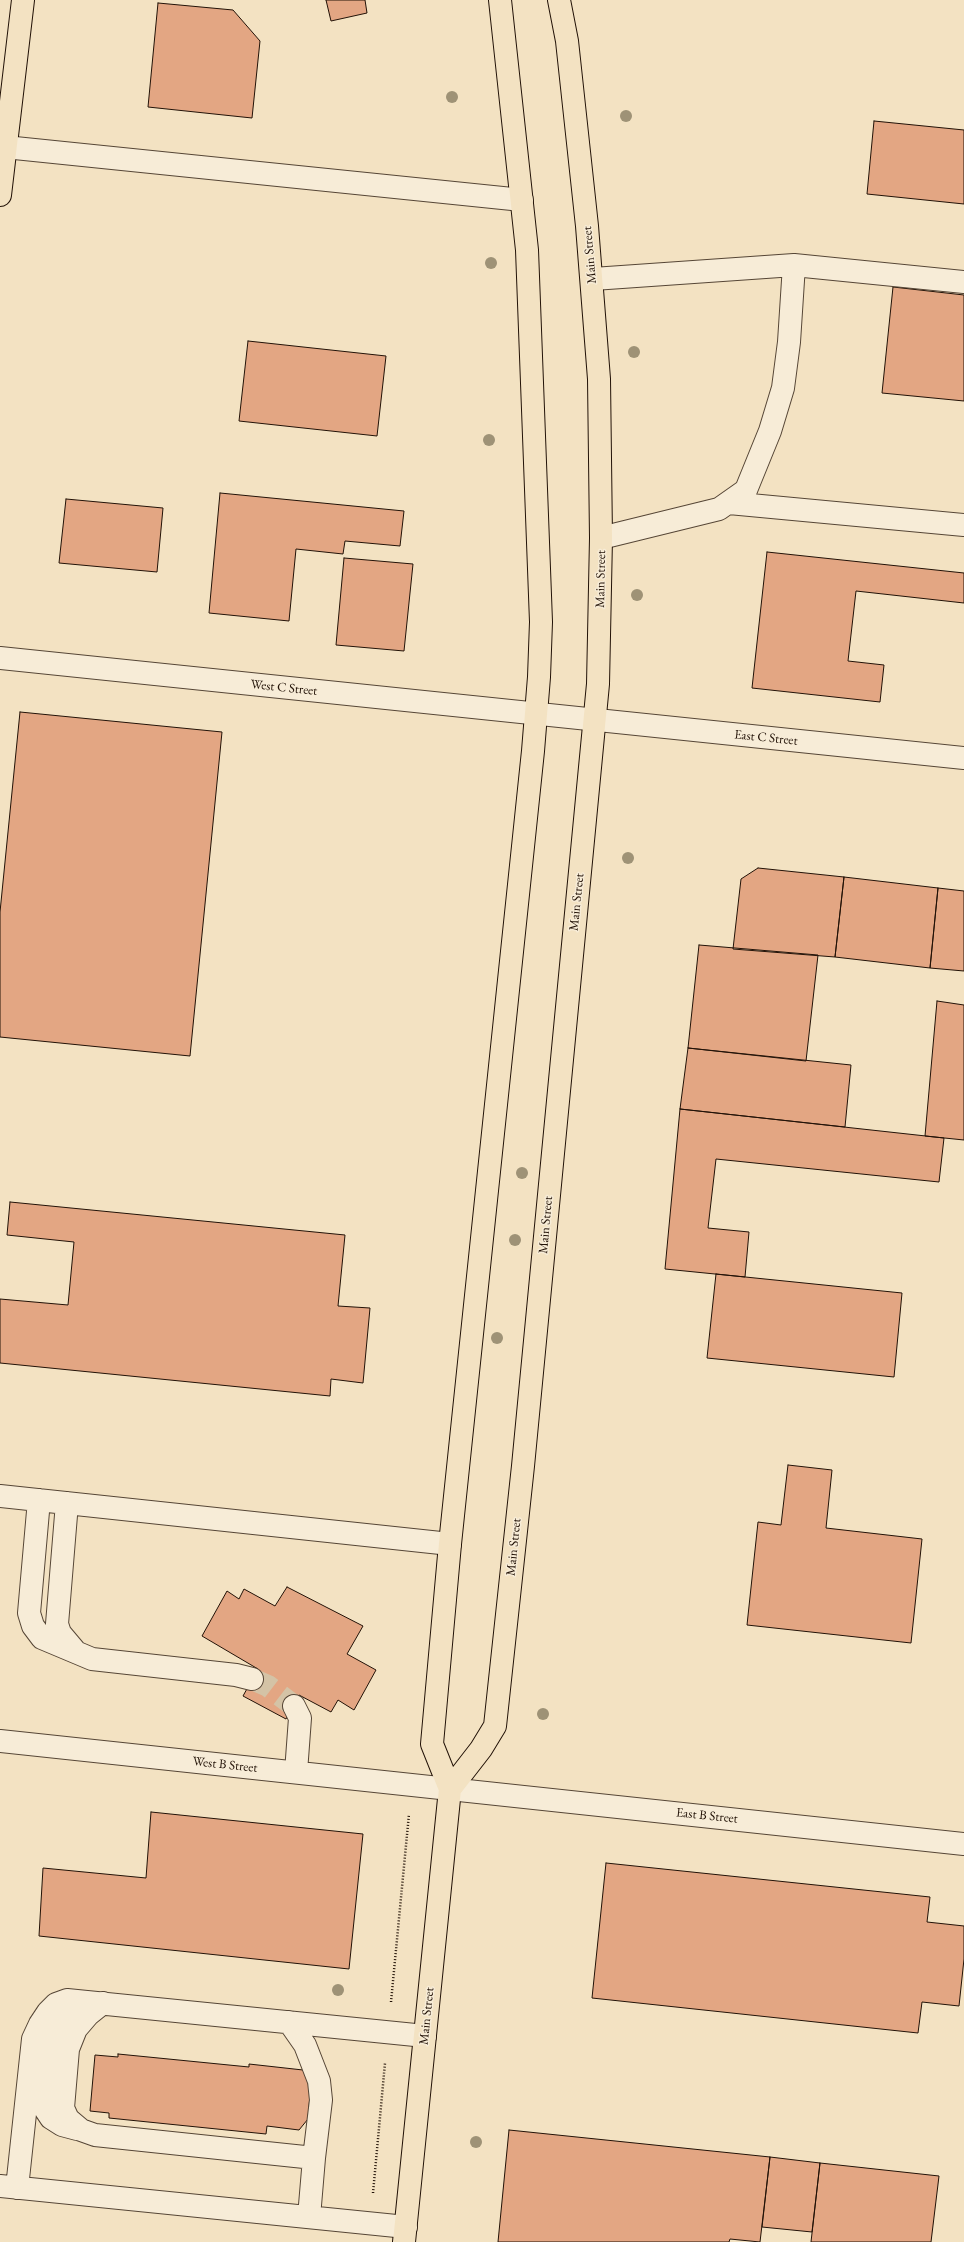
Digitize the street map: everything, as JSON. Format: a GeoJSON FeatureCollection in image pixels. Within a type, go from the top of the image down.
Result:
{"type":"FeatureCollection","features":[{"type":"Feature","properties":{"kind":"main road"},"geometry":{"type":"LineString","coordinates":[[0,195],[23,0]]}},
{"type":"Feature","properties":{"kind":"main road","name":"Main Street"},"geometry":{"type":"LineString","coordinates":[[405,2234],[450,1789],[432,1744],[450,1544],[537,714],[541,622],[527,250],[500,0]]}},
{"type":"Feature","properties":{"kind":"main road","name":"Main Street"},"geometry":{"type":"LineString","coordinates":[[450,1789],[481,1749],[495,1726],[524,1458],[595,720],[600,630],[601,538],[599,379],[593,279],[567,41],[559,0]]}},
{"type":"Feature","properties":{"kind":"street"},"geometry":{"type":"LineString","coordinates":[[6,147],[522,200]]}},
{"type":"Feature","properties":{"kind":"street"},"geometry":{"type":"LineString","coordinates":[[593,279],[794,265],[964,282]]}},
{"type":"Feature","properties":{"kind":"street"},"geometry":{"type":"LineString","coordinates":[[601,538],[719,510],[746,490],[770,431],[783,388],[789,342],[794,265]]}},
{"type":"Feature","properties":{"kind":"street"},"geometry":{"type":"LineString","coordinates":[[729,503],[964,525]]}},
{"type":"Feature","properties":{"kind":"street","name":"West C Street"},"geometry":{"type":"LineString","coordinates":[[0,658],[567,717]]}},
{"type":"Feature","properties":{"kind":"street","name":"East C Street"},"geometry":{"type":"LineString","coordinates":[[567,717],[964,758]]}},
{"type":"Feature","properties":{"kind":"street"},"geometry":{"type":"LineString","coordinates":[[0,1496],[450,1544]]}},
{"type":"Feature","properties":{"kind":"street"},"geometry":{"type":"LineString","coordinates":[[39,1500],[29,1614],[33,1626],[42,1638],[92,1659],[236,1675],[252,1679]]}},
{"type":"Feature","properties":{"kind":"street"},"geometry":{"type":"LineString","coordinates":[[67,1503],[57,1624],[60,1633],[78,1654]]}},
{"type":"Feature","properties":{"kind":"street"},"geometry":{"type":"LineString","coordinates":[[294,1706],[300,1718],[296,1772]]}},
{"type":"Feature","properties":{"kind":"street","name":"West B Street"},"geometry":{"type":"LineString","coordinates":[[0,1741],[450,1789]]}},
{"type":"Feature","properties":{"kind":"street","name":"East B Street"},"geometry":{"type":"LineString","coordinates":[[450,1789],[964,1844]]}},
{"type":"Feature","properties":{"kind":"street"},"geometry":{"type":"LineString","coordinates":[[405,2234],[309,2217],[9,2187],[33,2039],[40,2024],[56,2004],[67,2000],[426,2036]]}},
{"type":"Feature","properties":{"kind":"street"},"geometry":{"type":"LineString","coordinates":[[95,2002],[88,2015],[76,2029],[68,2049],[63,2108],[68,2119],[81,2130],[95,2135],[314,2158]]}},
{"type":"Feature","properties":{"kind":"street"},"geometry":{"type":"LineString","coordinates":[[289,2022],[305,2045],[319,2081],[321,2100],[309,2217]]}},
{"type":"Feature","properties":{"kind":"building"},"geometry":{"type":"Polygon","coordinates":[[[326,0],[365,0],[367,13],[331,21],[326,0]]]}},
{"type":"Feature","properties":{"kind":"building"},"geometry":{"type":"Polygon","coordinates":[[[158,3],[233,10],[260,41],[252,118],[148,107],[158,3]]]}},
{"type":"Feature","properties":{"kind":"building"},"geometry":{"type":"Polygon","coordinates":[[[874,121],[964,130],[964,204],[867,194],[874,121]]]}},
{"type":"Feature","properties":{"kind":"building"},"geometry":{"type":"Polygon","coordinates":[[[893,287],[964,295],[964,401],[882,393],[893,287]]]}},
{"type":"Feature","properties":{"kind":"building"},"geometry":{"type":"Polygon","coordinates":[[[248,341],[386,356],[377,436],[239,421],[248,341]]]}},
{"type":"Feature","properties":{"kind":"building"},"geometry":{"type":"Polygon","coordinates":[[[220,493],[404,511],[400,546],[345,541],[343,554],[296,549],[289,621],[209,613],[220,493]]]}},
{"type":"Feature","properties":{"kind":"building"},"geometry":{"type":"Polygon","coordinates":[[[66,499],[163,508],[157,572],[59,563],[66,499]]]}},
{"type":"Feature","properties":{"kind":"building"},"geometry":{"type":"Polygon","coordinates":[[[767,552],[964,573],[964,603],[856,591],[848,661],[884,665],[880,702],[752,688],[767,552]]]}},
{"type":"Feature","properties":{"kind":"building"},"geometry":{"type":"Polygon","coordinates":[[[344,558],[413,564],[404,651],[336,645],[344,558]]]}},
{"type":"Feature","properties":{"kind":"building"},"geometry":{"type":"Polygon","coordinates":[[[20,712],[222,732],[190,1056],[0,1037],[0,912],[20,712]]]}},
{"type":"Feature","properties":{"kind":"building"},"geometry":{"type":"Polygon","coordinates":[[[758,868],[844,877],[835,957],[733,949],[741,879],[758,868]]]}},
{"type":"Feature","properties":{"kind":"building"},"geometry":{"type":"Polygon","coordinates":[[[844,877],[938,888],[930,968],[835,957],[844,877]]]}},
{"type":"Feature","properties":{"kind":"building"},"geometry":{"type":"Polygon","coordinates":[[[938,888],[964,891],[964,971],[930,968],[938,888]]]}},
{"type":"Feature","properties":{"kind":"building"},"geometry":{"type":"Polygon","coordinates":[[[699,945],[818,955],[806,1061],[688,1048],[699,945]]]}},
{"type":"Feature","properties":{"kind":"building"},"geometry":{"type":"Polygon","coordinates":[[[937,1001],[964,1005],[964,1140],[925,1136],[937,1001]]]}},
{"type":"Feature","properties":{"kind":"building"},"geometry":{"type":"Polygon","coordinates":[[[688,1048],[851,1065],[845,1127],[680,1109],[688,1048]]]}},
{"type":"Feature","properties":{"kind":"building"},"geometry":{"type":"Polygon","coordinates":[[[680,1109],[944,1138],[939,1182],[716,1159],[708,1228],[749,1232],[745,1277],[665,1269],[680,1109]]]}},
{"type":"Feature","properties":{"kind":"building"},"geometry":{"type":"Polygon","coordinates":[[[10,1202],[345,1235],[338,1306],[370,1308],[363,1383],[331,1379],[330,1396],[0,1363],[0,1299],[68,1305],[74,1242],[7,1235],[10,1202]]]}},
{"type":"Feature","properties":{"kind":"building"},"geometry":{"type":"Polygon","coordinates":[[[716,1274],[902,1293],[894,1377],[707,1358],[716,1274]]]}},
{"type":"Feature","properties":{"kind":"building"},"geometry":{"type":"Polygon","coordinates":[[[788,1465],[832,1470],[826,1528],[922,1539],[911,1643],[747,1625],[758,1522],[781,1525],[788,1465]]]}},
{"type":"Feature","properties":{"kind":"building"},"geometry":{"type":"Polygon","coordinates":[[[287,1587],[363,1626],[347,1654],[376,1670],[354,1710],[338,1700],[331,1712],[299,1695],[286,1719],[243,1696],[258,1669],[202,1636],[227,1591],[239,1599],[244,1589],[275,1606],[287,1587]]]}},
{"type":"Feature","properties":{"kind":"building"},"geometry":{"type":"Polygon","coordinates":[[[151,1812],[363,1834],[349,1969],[39,1936],[43,1868],[146,1878],[151,1812]]]}},
{"type":"Feature","properties":{"kind":"building"},"geometry":{"type":"Polygon","coordinates":[[[606,1863],[930,1897],[927,1922],[964,1926],[964,1959],[959,2006],[922,2002],[918,2033],[592,1998],[606,1863]]]}},
{"type":"Feature","properties":{"kind":"building"},"geometry":{"type":"Polygon","coordinates":[[[118,2054],[249,2067],[249,2064],[303,2070],[311,2083],[308,2119],[299,2130],[267,2126],[266,2134],[109,2118],[109,2113],[90,2111],[95,2055],[118,2057],[118,2054]]]}},
{"type":"Feature","properties":{"kind":"building"},"geometry":{"type":"Polygon","coordinates":[[[509,2130],[770,2157],[760,2242],[730,2239],[729,2242],[498,2242],[509,2130]]]}},
{"type":"Feature","properties":{"kind":"building"},"geometry":{"type":"Polygon","coordinates":[[[770,2157],[820,2163],[812,2232],[762,2227],[770,2157]]]}},
{"type":"Feature","properties":{"kind":"building"},"geometry":{"type":"Polygon","coordinates":[[[820,2163],[939,2176],[931,2242],[811,2242],[820,2163]]]}},
{"type":"Feature","properties":{"kind":"tunnel"},"geometry":{"type":"LineString","coordinates":[[252,1679],[268,1686],[294,1706]]}}]}
